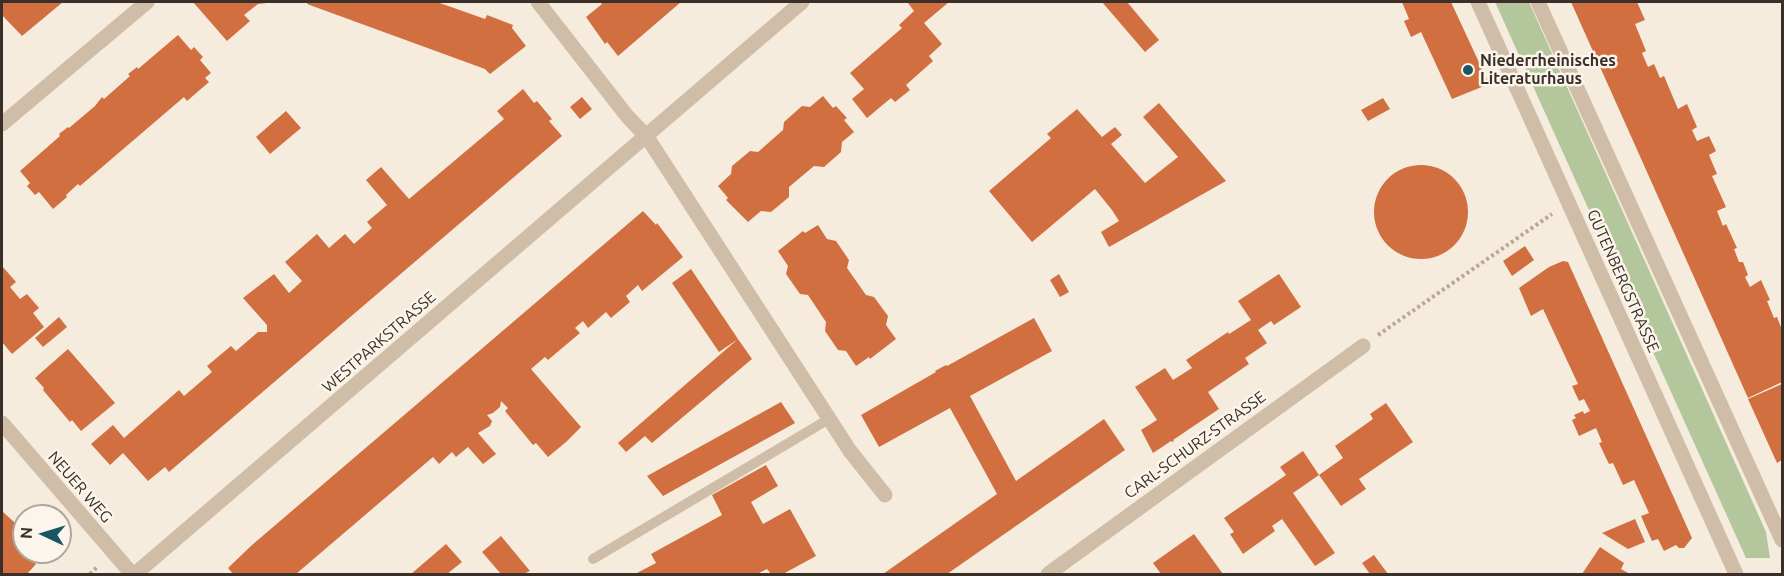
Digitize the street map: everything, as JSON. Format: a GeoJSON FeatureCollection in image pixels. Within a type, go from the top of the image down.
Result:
{"type":"FeatureCollection","features":[{"type":"Feature","properties":{"kind":"street"},"geometry":{"type":"LineString","coordinates":[[2,124],[147,2]]}},
{"type":"Feature","properties":{"kind":"street"},"geometry":{"type":"LineString","coordinates":[[537,2],[627,116],[647,137],[849,451],[885,495]]}},
{"type":"Feature","properties":{"kind":"street","name":"WESTPARKSTRASSE"},"geometry":{"type":"LineString","coordinates":[[133,574],[647,137],[802,2]]}},
{"type":"Feature","properties":{"kind":"street","name":"GUTENBERGSTRASSE"},"geometry":{"type":"LineString","coordinates":[[1478,2],[1737,574]]}},
{"type":"Feature","properties":{"kind":"street"},"geometry":{"type":"LineString","coordinates":[[1538,2],[1782,540]]}},
{"type":"Feature","properties":{"kind":"street","name":"CARL-SCHURZ-STRASSE"},"geometry":{"type":"LineString","coordinates":[[1048,574],[1363,346]]}},
{"type":"Feature","properties":{"kind":"street","name":"NEUER WEG"},"geometry":{"type":"LineString","coordinates":[[2,423],[133,574]]}},
{"type":"Feature","properties":{"kind":"lane"},"geometry":{"type":"LineString","coordinates":[[593,559],[829,419]]}},
{"type":"Feature","properties":{"kind":"path"},"geometry":{"type":"LineString","coordinates":[[1363,346],[1568,202]]}},
{"type":"Feature","properties":{"kind":"green space"},"geometry":{"type":"Polygon","coordinates":[[[1495,2],[1529,2],[1766,532],[1770,558],[1746,558],[1495,2]]]}},
{"type":"Feature","properties":{"kind":"building"},"geometry":{"type":"Polygon","coordinates":[[[2,2],[63,2],[22,36],[2,15],[2,2]]]}},
{"type":"Feature","properties":{"kind":"building"},"geometry":{"type":"Polygon","coordinates":[[[193,2],[267,3],[258,4],[244,15],[250,21],[227,41],[193,2]]]}},
{"type":"Feature","properties":{"kind":"building"},"geometry":{"type":"Polygon","coordinates":[[[308,2],[437,2],[485,19],[487,15],[513,25],[512,28],[526,46],[490,74],[485,69],[307,4],[308,2]]]}},
{"type":"Feature","properties":{"kind":"building"},"geometry":{"type":"Polygon","coordinates":[[[600,2],[681,2],[618,56],[607,42],[605,44],[586,17],[602,4],[600,2]]]}},
{"type":"Feature","properties":{"kind":"building"},"geometry":{"type":"Polygon","coordinates":[[[949,2],[924,23],[942,44],[929,56],[933,61],[906,85],[910,90],[895,102],[891,98],[867,118],[852,99],[864,89],[850,73],[902,28],[899,25],[914,11],[908,3],[949,2]]]}},
{"type":"Feature","properties":{"kind":"building"},"geometry":{"type":"Polygon","coordinates":[[[1102,2],[1127,2],[1159,40],[1145,52],[1102,2]]]}},
{"type":"Feature","properties":{"kind":"building"},"geometry":{"type":"Polygon","coordinates":[[[1402,2],[1451,2],[1489,84],[1452,99],[1421,32],[1411,37],[1404,21],[1409,19],[1402,2]]]}},
{"type":"Feature","properties":{"kind":"building"},"geometry":{"type":"Polygon","coordinates":[[[1571,2],[1637,2],[1645,20],[1635,24],[1646,51],[1642,53],[1648,67],[1654,64],[1660,78],[1664,76],[1678,109],[1687,104],[1697,127],[1692,130],[1697,141],[1709,136],[1716,151],[1709,155],[1717,174],[1712,176],[1726,207],[1717,211],[1723,226],[1726,224],[1737,248],[1734,249],[1739,262],[1743,262],[1748,275],[1745,277],[1750,287],[1761,280],[1770,300],[1767,301],[1774,318],[1777,317],[1782,330],[1782,382],[1748,398],[1571,2]]]}},
{"type":"Feature","properties":{"kind":"building"},"geometry":{"type":"Polygon","coordinates":[[[178,35],[191,50],[194,47],[203,57],[200,60],[211,73],[205,78],[209,82],[187,101],[184,97],[80,186],[78,184],[53,209],[39,192],[35,195],[27,186],[30,183],[20,171],[60,136],[59,134],[130,76],[128,74],[137,67],[138,69],[178,35]]]}},
{"type":"Feature","properties":{"kind":"building"},"geometry":{"type":"Polygon","coordinates":[[[523,89],[534,103],[537,101],[552,119],[549,121],[562,136],[169,472],[165,467],[148,481],[123,453],[110,465],[91,444],[113,425],[124,438],[179,390],[184,396],[212,372],[207,366],[231,346],[236,351],[258,332],[267,332],[267,325],[243,298],[274,274],[289,293],[302,281],[285,262],[317,234],[329,248],[345,234],[354,244],[372,228],[367,222],[387,205],[366,180],[381,167],[409,199],[504,119],[497,111],[523,89]]]}},
{"type":"Feature","properties":{"kind":"building"},"geometry":{"type":"Polygon","coordinates":[[[823,96],[833,108],[836,106],[847,118],[844,120],[854,132],[842,142],[841,152],[824,167],[814,166],[789,187],[789,197],[771,212],[761,211],[748,222],[726,200],[728,198],[718,186],[731,174],[732,166],[750,151],[758,152],[783,130],[784,122],[802,106],[810,107],[823,96]]]}},
{"type":"Feature","properties":{"kind":"building"},"geometry":{"type":"Polygon","coordinates":[[[582,97],[592,109],[580,119],[570,107],[582,97]]]}},
{"type":"Feature","properties":{"kind":"building"},"geometry":{"type":"Polygon","coordinates":[[[1383,98],[1390,109],[1368,121],[1361,110],[1383,98]]]}},
{"type":"Feature","properties":{"kind":"building"},"geometry":{"type":"Polygon","coordinates":[[[1159,103],[1226,181],[1109,247],[1101,232],[1119,221],[1095,189],[1032,242],[989,191],[1051,138],[1047,134],[1077,109],[1102,137],[1115,127],[1122,135],[1111,144],[1145,183],[1178,157],[1143,117],[1159,103]]]}},
{"type":"Feature","properties":{"kind":"building"},"geometry":{"type":"Polygon","coordinates":[[[286,111],[301,128],[270,154],[256,137],[286,111]]]}},
{"type":"Feature","properties":{"kind":"building"},"geometry":{"type":"Polygon","coordinates":[[[1412,165],[1430,165],[1455,178],[1465,194],[1468,212],[1465,230],[1455,246],[1430,259],[1412,259],[1387,246],[1374,221],[1374,203],[1387,178],[1412,165]]]}},
{"type":"Feature","properties":{"kind":"building"},"geometry":{"type":"Polygon","coordinates":[[[643,211],[656,225],[657,223],[683,257],[642,291],[638,285],[626,296],[630,302],[611,318],[606,312],[588,328],[583,321],[575,328],[580,333],[548,360],[545,357],[531,369],[581,427],[566,442],[548,457],[536,443],[533,445],[505,411],[508,408],[501,401],[500,407],[487,415],[492,421],[490,426],[478,433],[496,454],[483,464],[468,447],[456,457],[452,452],[439,464],[433,457],[296,574],[233,574],[228,568],[252,545],[643,211]]]}},
{"type":"Feature","properties":{"kind":"building"},"geometry":{"type":"Polygon","coordinates":[[[818,225],[827,239],[836,241],[849,260],[847,268],[866,295],[874,297],[888,316],[886,325],[896,339],[870,359],[869,357],[856,366],[846,351],[838,350],[825,331],[826,322],[808,295],[800,294],[786,274],[788,266],[778,251],[803,231],[805,233],[818,225]]]}},
{"type":"Feature","properties":{"kind":"building"},"geometry":{"type":"Polygon","coordinates":[[[1525,246],[1534,260],[1512,276],[1503,261],[1525,246]]]}},
{"type":"Feature","properties":{"kind":"building"},"geometry":{"type":"Polygon","coordinates":[[[1563,261],[1568,262],[1692,538],[1684,548],[1676,545],[1664,551],[1658,539],[1652,541],[1641,516],[1649,513],[1634,480],[1623,485],[1613,463],[1609,464],[1606,458],[1599,443],[1602,442],[1596,428],[1579,436],[1572,420],[1576,418],[1574,415],[1590,411],[1584,399],[1579,401],[1572,386],[1578,384],[1543,309],[1531,316],[1519,288],[1549,267],[1563,261]]]}},
{"type":"Feature","properties":{"kind":"building"},"geometry":{"type":"Polygon","coordinates":[[[2,266],[16,282],[10,287],[20,299],[27,294],[39,308],[33,313],[44,327],[12,354],[2,342],[2,266]]]}},
{"type":"Feature","properties":{"kind":"building"},"geometry":{"type":"Polygon","coordinates":[[[691,269],[738,339],[719,352],[672,283],[691,269]]]}},
{"type":"Feature","properties":{"kind":"building"},"geometry":{"type":"Polygon","coordinates":[[[1059,274],[1069,292],[1060,297],[1050,280],[1059,274]]]}},
{"type":"Feature","properties":{"kind":"building"},"geometry":{"type":"Polygon","coordinates":[[[1279,274],[1301,307],[1274,325],[1271,321],[1258,330],[1267,343],[1245,358],[1249,364],[1208,392],[1219,409],[1153,453],[1141,430],[1157,420],[1135,387],[1165,368],[1173,380],[1192,368],[1186,360],[1228,332],[1229,334],[1251,320],[1238,301],[1279,274]]]}},
{"type":"Feature","properties":{"kind":"building"},"geometry":{"type":"Polygon","coordinates":[[[59,317],[67,327],[43,347],[35,338],[59,317]]]}},
{"type":"Feature","properties":{"kind":"building"},"geometry":{"type":"Polygon","coordinates":[[[1034,318],[1052,351],[970,396],[1016,481],[1104,419],[1125,450],[947,574],[883,574],[997,494],[950,408],[879,447],[861,415],[935,371],[1034,318]]]}},
{"type":"Feature","properties":{"kind":"building"},"geometry":{"type":"Polygon","coordinates":[[[738,339],[752,359],[652,443],[645,436],[626,452],[618,443],[738,339]]]}},
{"type":"Feature","properties":{"kind":"building"},"geometry":{"type":"Polygon","coordinates":[[[68,349],[115,403],[81,431],[72,420],[70,422],[35,378],[68,349]]]}},
{"type":"Feature","properties":{"kind":"building"},"geometry":{"type":"Polygon","coordinates":[[[1782,384],[1782,460],[1777,463],[1748,399],[1782,384]]]}},
{"type":"Feature","properties":{"kind":"building"},"geometry":{"type":"Polygon","coordinates":[[[781,402],[795,423],[663,496],[647,476],[781,402]]]}},
{"type":"Feature","properties":{"kind":"building"},"geometry":{"type":"Polygon","coordinates":[[[1386,403],[1413,442],[1359,479],[1366,489],[1341,506],[1319,475],[1343,458],[1335,446],[1373,419],[1370,414],[1386,403]]]}},
{"type":"Feature","properties":{"kind":"building"},"geometry":{"type":"Polygon","coordinates":[[[1303,451],[1319,475],[1293,493],[1335,553],[1315,566],[1282,519],[1272,526],[1275,531],[1243,554],[1230,534],[1234,532],[1224,518],[1286,475],[1280,467],[1303,451]]]}},
{"type":"Feature","properties":{"kind":"building"},"geometry":{"type":"Polygon","coordinates":[[[766,465],[778,486],[751,502],[763,524],[790,509],[816,556],[783,574],[771,574],[767,569],[757,574],[635,574],[656,563],[651,554],[722,515],[712,495],[766,465]]]}},
{"type":"Feature","properties":{"kind":"building"},"geometry":{"type":"Polygon","coordinates":[[[3,512],[12,520],[12,564],[36,564],[27,574],[2,574],[3,512]]]}},
{"type":"Feature","properties":{"kind":"building"},"geometry":{"type":"Polygon","coordinates":[[[1635,519],[1645,542],[1628,549],[1602,533],[1635,519]]]}},
{"type":"Feature","properties":{"kind":"building"},"geometry":{"type":"Polygon","coordinates":[[[1194,534],[1223,574],[1161,574],[1153,563],[1194,534]]]}},
{"type":"Feature","properties":{"kind":"building"},"geometry":{"type":"Polygon","coordinates":[[[501,536],[530,571],[523,574],[501,574],[482,552],[501,536]]]}},
{"type":"Feature","properties":{"kind":"building"},"geometry":{"type":"Polygon","coordinates":[[[446,544],[462,562],[447,574],[411,574],[446,544]]]}},
{"type":"Feature","properties":{"kind":"building"},"geometry":{"type":"Polygon","coordinates":[[[1600,547],[1624,563],[1621,569],[1630,574],[1582,574],[1600,547]]]}},
{"type":"Feature","properties":{"kind":"building"},"geometry":{"type":"Polygon","coordinates":[[[1374,555],[1388,574],[1370,574],[1362,563],[1374,555]]]}},
{"type":"Feature","properties":{"kind":"place","name":"Niederrheinisches Literaturhaus"},"geometry":{"type":"Point","coordinates":[1468,70]}}]}
